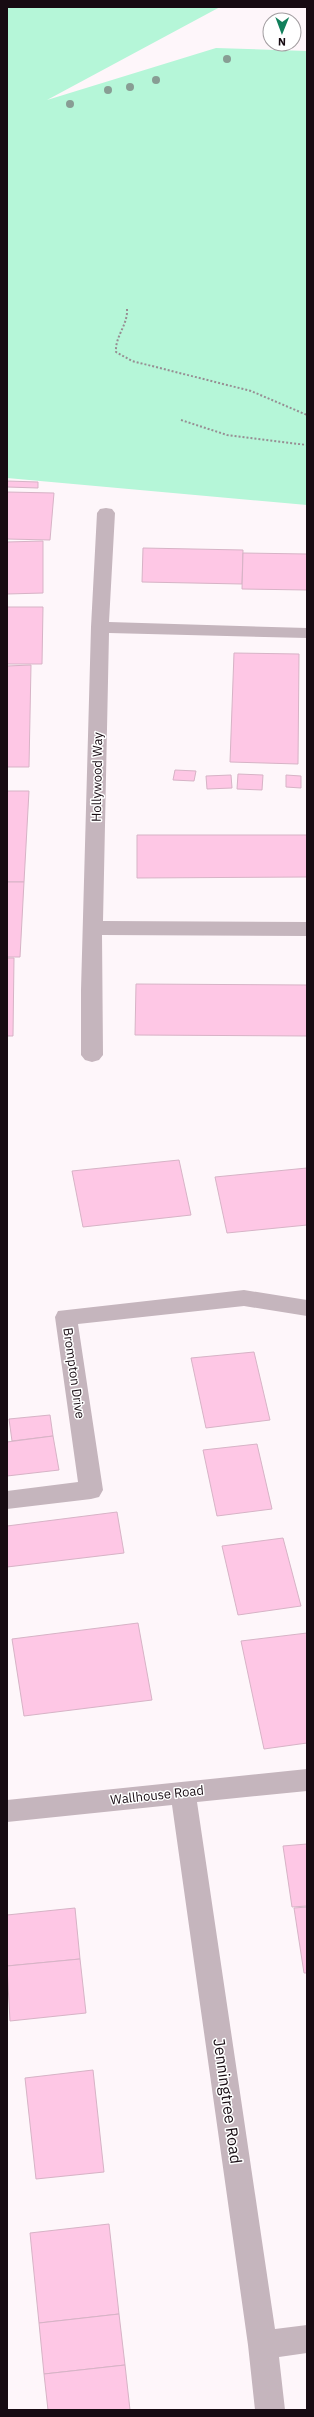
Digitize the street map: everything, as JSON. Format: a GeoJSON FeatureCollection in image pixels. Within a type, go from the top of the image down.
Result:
{"type":"FeatureCollection","features":[{"type":"Feature","properties":{"kind":"street","name":"Hollywood Way"},"geometry":{"type":"LineString","coordinates":[[92,1056],[91,990],[94,928],[100,627],[106,513]]}},
{"type":"Feature","properties":{"kind":"street"},"geometry":{"type":"LineString","coordinates":[[100,627],[307,633]]}},
{"type":"Feature","properties":{"kind":"street"},"geometry":{"type":"LineString","coordinates":[[94,928],[307,929]]}},
{"type":"Feature","properties":{"kind":"street","name":"Brompton Drive"},"geometry":{"type":"LineString","coordinates":[[7,1500],[91,1490],[66,1317],[244,1298],[307,1308]]}},
{"type":"Feature","properties":{"kind":"street","name":"Wallhouse Road"},"geometry":{"type":"LineString","coordinates":[[7,1811],[307,1780]]}},
{"type":"Feature","properties":{"kind":"street","name":"Jenningtree Road"},"geometry":{"type":"LineString","coordinates":[[183,1793],[263,2345],[270,2410]]}},
{"type":"Feature","properties":{"kind":"street"},"geometry":{"type":"LineString","coordinates":[[263,2345],[307,2338]]}},
{"type":"Feature","properties":{"kind":"path"},"geometry":{"type":"LineString","coordinates":[[127,308],[129,318],[114,344],[116,352],[132,361],[252,391],[307,415]]}},
{"type":"Feature","properties":{"kind":"path"},"geometry":{"type":"LineString","coordinates":[[182,420],[200,429],[232,436],[307,445]]}},
{"type":"Feature","properties":{"kind":"green space"},"geometry":{"type":"Polygon","coordinates":[[[7,7],[220,7],[47,100],[216,48],[262,50],[262,52],[307,51],[307,505],[7,478],[7,7]]]}},
{"type":"Feature","properties":{"kind":"building"},"geometry":{"type":"Polygon","coordinates":[[[7,481],[38,482],[38,488],[7,487],[7,481]]]}},
{"type":"Feature","properties":{"kind":"building"},"geometry":{"type":"Polygon","coordinates":[[[7,492],[54,493],[50,540],[7,539],[7,492]]]}},
{"type":"Feature","properties":{"kind":"building"},"geometry":{"type":"Polygon","coordinates":[[[43,541],[43,593],[7,594],[7,542],[43,541]]]}},
{"type":"Feature","properties":{"kind":"building"},"geometry":{"type":"Polygon","coordinates":[[[143,548],[243,550],[242,584],[142,582],[143,548]]]}},
{"type":"Feature","properties":{"kind":"building"},"geometry":{"type":"Polygon","coordinates":[[[243,553],[307,554],[307,590],[242,589],[243,553]]]}},
{"type":"Feature","properties":{"kind":"building"},"geometry":{"type":"Polygon","coordinates":[[[7,607],[43,607],[42,664],[7,664],[7,607]]]}},
{"type":"Feature","properties":{"kind":"building"},"geometry":{"type":"Polygon","coordinates":[[[234,653],[299,654],[298,764],[230,762],[234,653]]]}},
{"type":"Feature","properties":{"kind":"building"},"geometry":{"type":"Polygon","coordinates":[[[31,665],[29,767],[7,767],[7,666],[31,665]]]}},
{"type":"Feature","properties":{"kind":"building"},"geometry":{"type":"Polygon","coordinates":[[[175,770],[196,771],[194,781],[173,780],[175,770]]]}},
{"type":"Feature","properties":{"kind":"building"},"geometry":{"type":"Polygon","coordinates":[[[238,774],[263,775],[262,790],[237,789],[238,774]]]}},
{"type":"Feature","properties":{"kind":"building"},"geometry":{"type":"Polygon","coordinates":[[[231,775],[232,788],[207,789],[206,776],[231,775]]]}},
{"type":"Feature","properties":{"kind":"building"},"geometry":{"type":"Polygon","coordinates":[[[286,775],[301,776],[301,788],[286,787],[286,775]]]}},
{"type":"Feature","properties":{"kind":"building"},"geometry":{"type":"Polygon","coordinates":[[[7,791],[29,791],[24,882],[7,882],[7,791]]]}},
{"type":"Feature","properties":{"kind":"building"},"geometry":{"type":"Polygon","coordinates":[[[137,835],[307,835],[307,877],[137,878],[137,835]]]}},
{"type":"Feature","properties":{"kind":"building"},"geometry":{"type":"Polygon","coordinates":[[[7,882],[24,882],[20,957],[7,957],[7,882]]]}},
{"type":"Feature","properties":{"kind":"building"},"geometry":{"type":"Polygon","coordinates":[[[7,958],[14,958],[13,1036],[7,1036],[7,958]]]}},
{"type":"Feature","properties":{"kind":"building"},"geometry":{"type":"Polygon","coordinates":[[[136,984],[307,985],[307,1036],[135,1035],[136,984]]]}},
{"type":"Feature","properties":{"kind":"building"},"geometry":{"type":"Polygon","coordinates":[[[179,1160],[191,1215],[83,1227],[72,1171],[179,1160]]]}},
{"type":"Feature","properties":{"kind":"building"},"geometry":{"type":"Polygon","coordinates":[[[307,1168],[307,1225],[227,1233],[215,1177],[307,1168]]]}},
{"type":"Feature","properties":{"kind":"building"},"geometry":{"type":"Polygon","coordinates":[[[254,1352],[270,1420],[206,1428],[191,1358],[254,1352]]]}},
{"type":"Feature","properties":{"kind":"building"},"geometry":{"type":"Polygon","coordinates":[[[50,1415],[53,1436],[12,1441],[9,1419],[50,1415]]]}},
{"type":"Feature","properties":{"kind":"building"},"geometry":{"type":"Polygon","coordinates":[[[53,1436],[59,1470],[7,1476],[7,1442],[53,1436]]]}},
{"type":"Feature","properties":{"kind":"building"},"geometry":{"type":"Polygon","coordinates":[[[257,1444],[272,1509],[217,1516],[203,1450],[257,1444]]]}},
{"type":"Feature","properties":{"kind":"building"},"geometry":{"type":"Polygon","coordinates":[[[117,1512],[124,1553],[7,1567],[7,1526],[117,1512]]]}},
{"type":"Feature","properties":{"kind":"building"},"geometry":{"type":"Polygon","coordinates":[[[283,1538],[301,1606],[238,1615],[222,1546],[283,1538]]]}},
{"type":"Feature","properties":{"kind":"building"},"geometry":{"type":"Polygon","coordinates":[[[138,1623],[152,1700],[24,1716],[12,1639],[138,1623]]]}},
{"type":"Feature","properties":{"kind":"building"},"geometry":{"type":"Polygon","coordinates":[[[307,1633],[307,1743],[264,1749],[241,1641],[307,1633]]]}},
{"type":"Feature","properties":{"kind":"building"},"geometry":{"type":"Polygon","coordinates":[[[307,1844],[307,1906],[292,1907],[283,1846],[307,1844]]]}},
{"type":"Feature","properties":{"kind":"building"},"geometry":{"type":"Polygon","coordinates":[[[307,1907],[307,1973],[304,1973],[294,1908],[307,1907]]]}},
{"type":"Feature","properties":{"kind":"building"},"geometry":{"type":"Polygon","coordinates":[[[75,1908],[80,1959],[7,1966],[7,1915],[75,1908]]]}},
{"type":"Feature","properties":{"kind":"building"},"geometry":{"type":"Polygon","coordinates":[[[80,1959],[86,2013],[10,2021],[7,1966],[80,1959]]]}},
{"type":"Feature","properties":{"kind":"building"},"geometry":{"type":"Polygon","coordinates":[[[93,2070],[104,2172],[36,2179],[25,2078],[93,2070]]]}},
{"type":"Feature","properties":{"kind":"building"},"geometry":{"type":"Polygon","coordinates":[[[109,2224],[119,2314],[39,2323],[30,2233],[109,2224]]]}},
{"type":"Feature","properties":{"kind":"building"},"geometry":{"type":"Polygon","coordinates":[[[119,2314],[125,2365],[44,2374],[39,2323],[119,2314]]]}},
{"type":"Feature","properties":{"kind":"building"},"geometry":{"type":"Polygon","coordinates":[[[125,2365],[130,2410],[48,2410],[44,2374],[125,2365]]]}}]}
